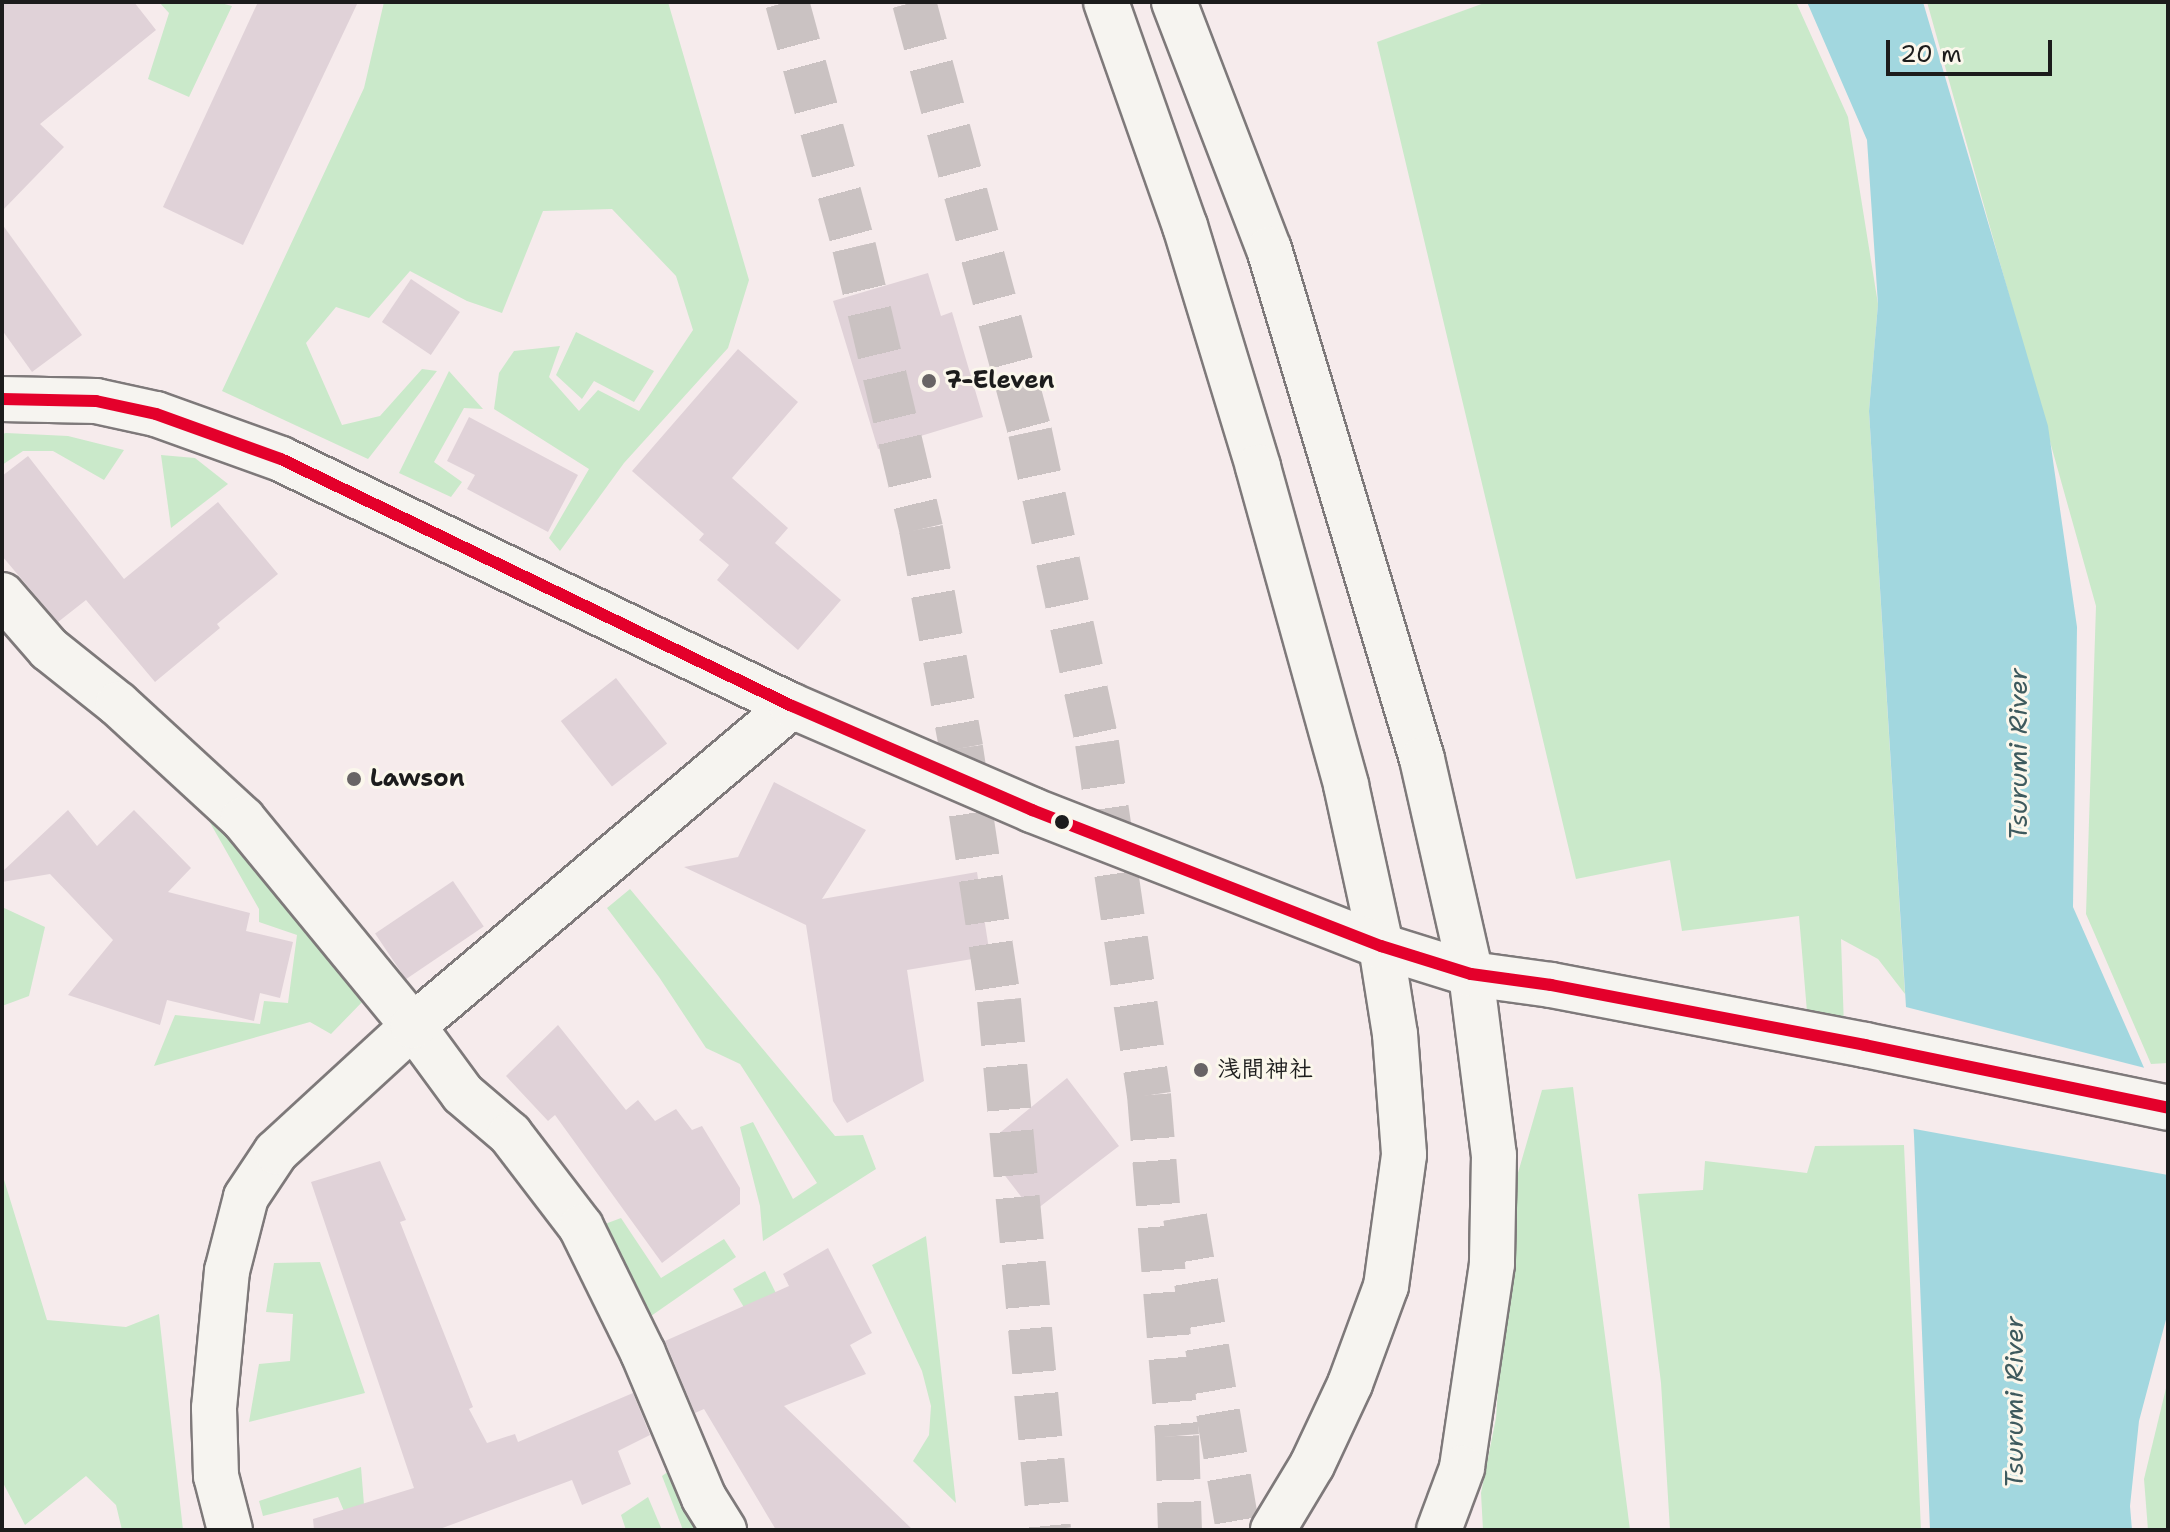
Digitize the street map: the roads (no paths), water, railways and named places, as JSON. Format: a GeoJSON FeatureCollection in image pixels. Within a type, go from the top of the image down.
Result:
{"type":"FeatureCollection","features":[{"type":"Feature","properties":{"kind":"main road"},"geometry":{"type":"LineString","coordinates":[[1106,2],[1185,226],[1258,467],[1346,785],[1381,946],[1395,1034],[1404,1155],[1386,1286],[1350,1384],[1312,1465],[1273,1530]]}},
{"type":"Feature","properties":{"kind":"main road"},"geometry":{"type":"LineString","coordinates":[[1174,2],[1269,249],[1422,759],[1471,974],[1494,1155],[1492,1264],[1455,1530]]}},
{"type":"Feature","properties":{"kind":"main road"},"geometry":{"type":"LineString","coordinates":[[2,399],[96,401],[156,414],[281,459],[792,706],[1032,810],[1381,946],[1471,974],[1613,997],[2168,1108]]}},
{"type":"Feature","properties":{"kind":"main road"},"geometry":{"type":"LineString","coordinates":[[2,595],[49,649],[118,704],[243,819],[413,1026],[463,1094],[510,1134],[581,1227],[643,1353],[704,1498],[724,1530]]}},
{"type":"Feature","properties":{"kind":"main road"},"geometry":{"type":"LineString","coordinates":[[230,1530],[216,1476],[214,1408],[227,1271],[246,1197],[276,1152],[413,1026],[792,706]]}},
{"type":"Feature","properties":{"kind":"main road"},"geometry":{"type":"LineString","coordinates":[[1439,1530],[1462,1468]]}},
{"type":"Feature","properties":{"kind":"water","name":"Tsurumi River"},"geometry":{"type":"Polygon","coordinates":[[[1807,2],[1923,2],[2048,426],[2077,627],[2073,907],[2168,1122],[2168,1312],[2139,1421],[2130,1506],[2132,1530],[1930,1530],[1914,1136],[1869,411],[1878,304],[1867,140],[1807,2]]]}},
{"type":"Feature","properties":{"kind":"tunnel"},"geometry":{"type":"LineString","coordinates":[[787,2],[854,247],[921,529],[961,748],[999,1000],[1049,1530]]}},
{"type":"Feature","properties":{"kind":"tunnel"},"geometry":{"type":"LineString","coordinates":[[914,2],[1030,432],[1097,743],[1149,1095],[1177,1436],[1180,1530]]}},
{"type":"Feature","properties":{"kind":"tunnel"},"geometry":{"type":"LineString","coordinates":[[1185,1217],[1238,1530]]}},
{"type":"Feature","properties":{"kind":"place","name":"7-Eleven"},"geometry":{"type":"Point","coordinates":[929,381]}},
{"type":"Feature","properties":{"kind":"place","name":"Lawson"},"geometry":{"type":"Point","coordinates":[354,779]}},
{"type":"Feature","properties":{"kind":"place","name":"浅間神社"},"geometry":{"type":"Point","coordinates":[1201,1070]}}]}
